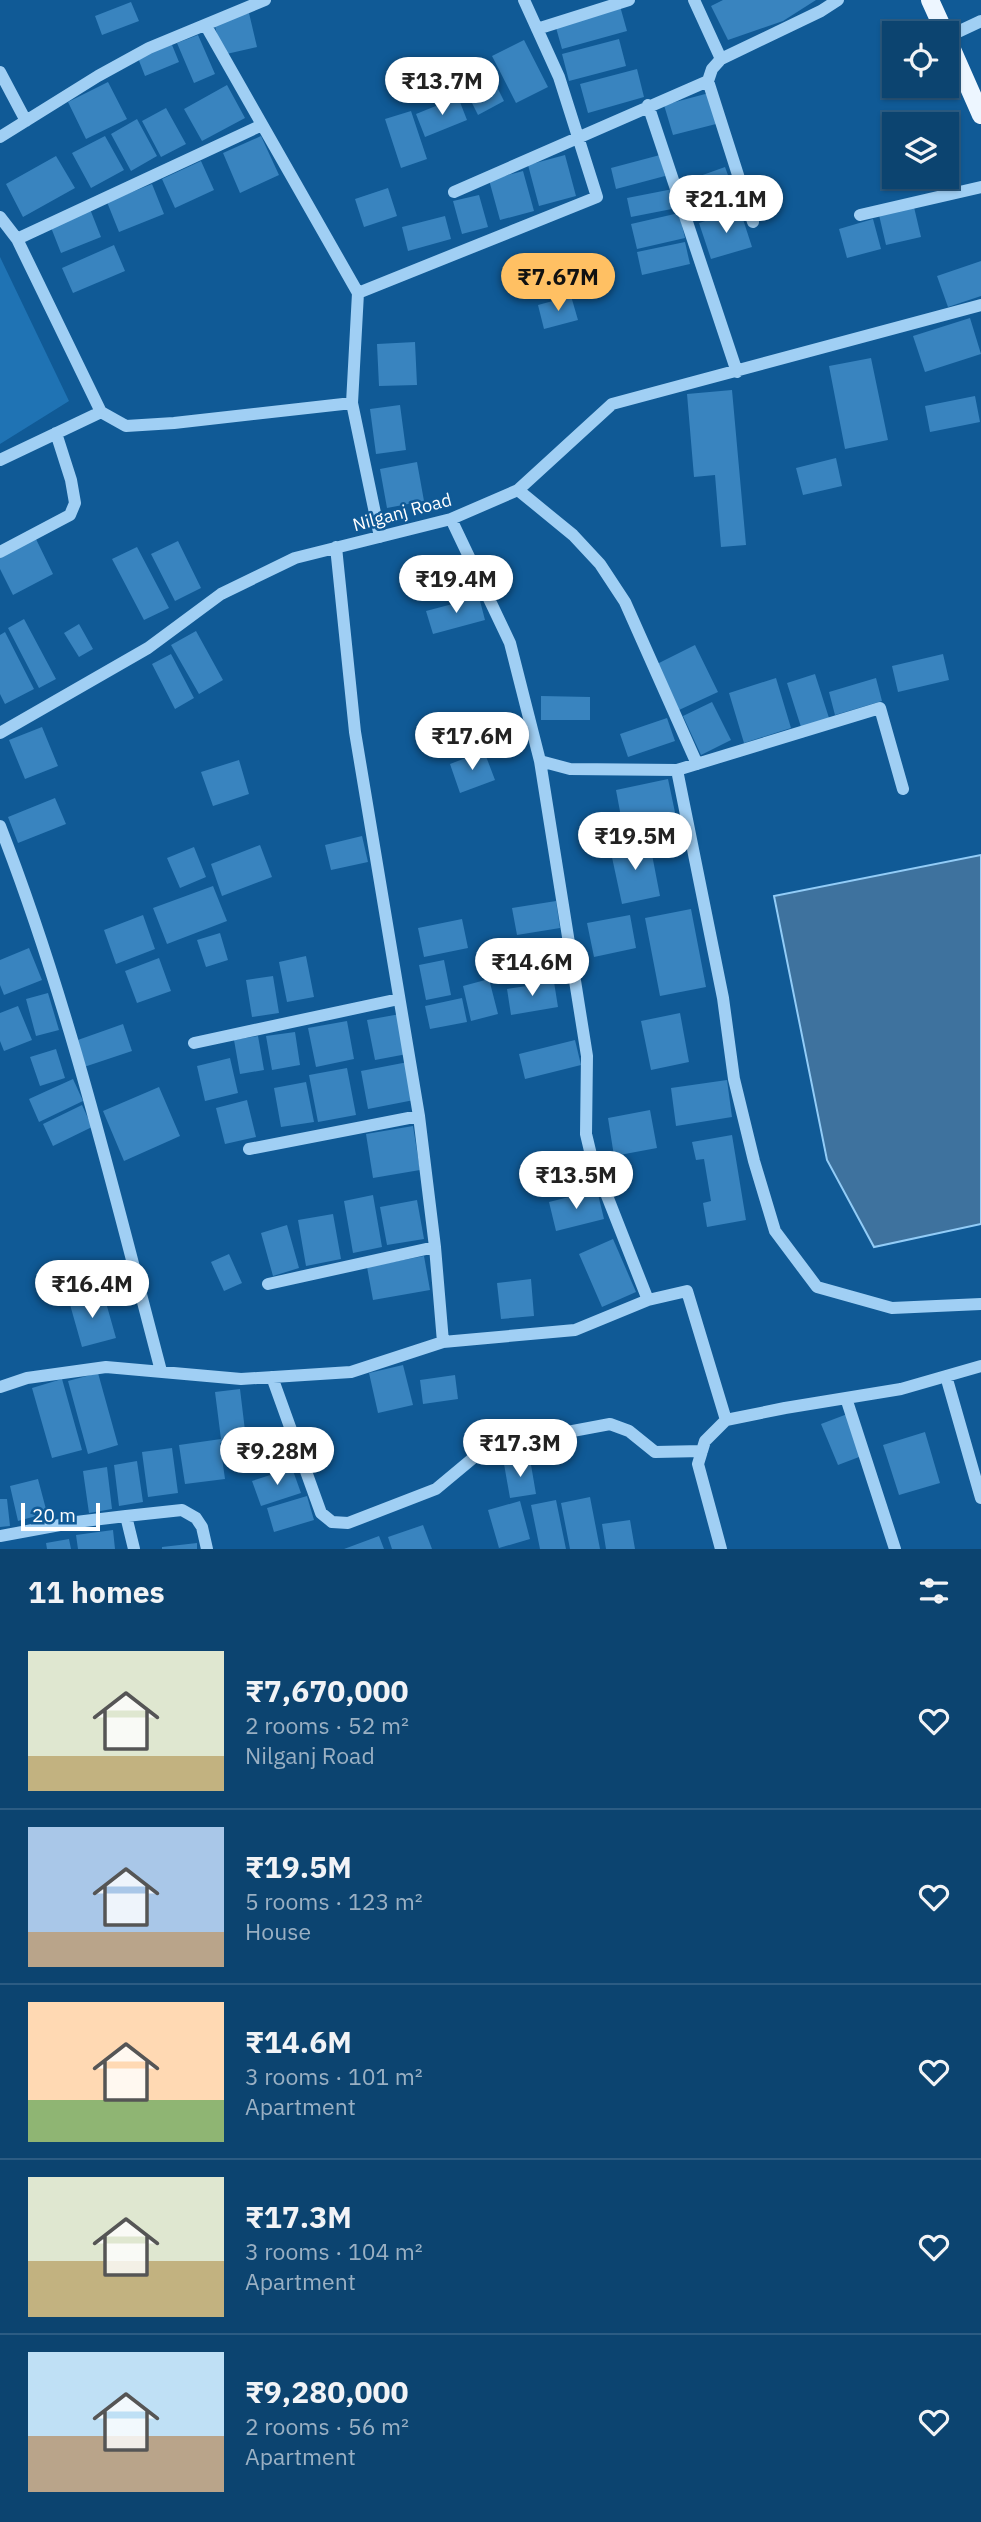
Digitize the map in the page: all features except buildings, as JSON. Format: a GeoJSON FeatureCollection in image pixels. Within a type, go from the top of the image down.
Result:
{"type":"FeatureCollection","features":[{"type":"Feature","properties":{"kind":"main road"},"geometry":{"type":"LineString","coordinates":[[930,0],[939,21]]}},
{"type":"Feature","properties":{"kind":"main road"},"geometry":{"type":"LineString","coordinates":[[959,65],[981,115]]}},
{"type":"Feature","properties":{"kind":"street"},"geometry":{"type":"LineString","coordinates":[[0,137],[98,76],[149,48],[265,0]]}},
{"type":"Feature","properties":{"kind":"street"},"geometry":{"type":"LineString","coordinates":[[358,293],[597,197],[559,77],[524,0]]}},
{"type":"Feature","properties":{"kind":"street"},"geometry":{"type":"LineString","coordinates":[[537,29],[629,0]]}},
{"type":"Feature","properties":{"kind":"street"},"geometry":{"type":"LineString","coordinates":[[694,0],[720,60]]}},
{"type":"Feature","properties":{"kind":"street"},"geometry":{"type":"LineString","coordinates":[[753,222],[708,81],[712,69],[720,60],[821,11],[838,0]]}},
{"type":"Feature","properties":{"kind":"street"},"geometry":{"type":"LineString","coordinates":[[959,30],[981,21]]}},
{"type":"Feature","properties":{"kind":"street"},"geometry":{"type":"LineString","coordinates":[[206,26],[358,293],[352,403],[380,537]]}},
{"type":"Feature","properties":{"kind":"street"},"geometry":{"type":"LineString","coordinates":[[0,72],[26,121]]}},
{"type":"Feature","properties":{"kind":"street"},"geometry":{"type":"LineString","coordinates":[[454,192],[708,81]]}},
{"type":"Feature","properties":{"kind":"street"},"geometry":{"type":"LineString","coordinates":[[649,105],[737,372]]}},
{"type":"Feature","properties":{"kind":"street"},"geometry":{"type":"LineString","coordinates":[[17,239],[262,125]]}},
{"type":"Feature","properties":{"kind":"street"},"geometry":{"type":"LineString","coordinates":[[860,215],[981,187]]}},
{"type":"Feature","properties":{"kind":"street"},"geometry":{"type":"LineString","coordinates":[[0,218],[17,239],[101,412],[126,426],[352,403]]}},
{"type":"Feature","properties":{"kind":"street","name":"Nilganj Road"},"geometry":{"type":"LineString","coordinates":[[0,733],[148,648],[221,594],[295,558],[451,519],[518,490],[612,404],[981,305]]}},
{"type":"Feature","properties":{"kind":"street"},"geometry":{"type":"LineString","coordinates":[[0,460],[101,412]]}},
{"type":"Feature","properties":{"kind":"street"},"geometry":{"type":"LineString","coordinates":[[0,552],[70,515],[75,503],[57,433]]}},
{"type":"Feature","properties":{"kind":"street"},"geometry":{"type":"LineString","coordinates":[[518,490],[573,535],[600,564],[625,602],[697,764]]}},
{"type":"Feature","properties":{"kind":"street"},"geometry":{"type":"LineString","coordinates":[[451,519],[510,643],[540,761],[587,1056],[586,1134],[591,1156],[648,1300]]}},
{"type":"Feature","properties":{"kind":"street"},"geometry":{"type":"LineString","coordinates":[[336,547],[355,732],[419,1116],[443,1342]]}},
{"type":"Feature","properties":{"kind":"street"},"geometry":{"type":"LineString","coordinates":[[540,761],[570,769],[677,770],[880,708],[903,789]]}},
{"type":"Feature","properties":{"kind":"street"},"geometry":{"type":"LineString","coordinates":[[677,770],[723,998],[734,1079],[775,1231],[817,1287],[892,1308],[981,1304]]}},
{"type":"Feature","properties":{"kind":"street"},"geometry":{"type":"LineString","coordinates":[[0,826],[32,908],[88,1098],[162,1371]]}},
{"type":"Feature","properties":{"kind":"street"},"geometry":{"type":"LineString","coordinates":[[194,1043],[400,999]]}},
{"type":"Feature","properties":{"kind":"street"},"geometry":{"type":"LineString","coordinates":[[248,1149],[419,1116]]}},
{"type":"Feature","properties":{"kind":"street"},"geometry":{"type":"LineString","coordinates":[[268,1284],[435,1247]]}},
{"type":"Feature","properties":{"kind":"street"},"geometry":{"type":"LineString","coordinates":[[0,1387],[27,1378],[106,1367],[241,1379],[351,1372],[443,1342],[575,1330],[648,1300],[687,1291],[726,1420]]}},
{"type":"Feature","properties":{"kind":"street"},"geometry":{"type":"LineString","coordinates":[[721,1549],[698,1465],[705,1441],[726,1420],[901,1389],[981,1366]]}},
{"type":"Feature","properties":{"kind":"street"},"geometry":{"type":"LineString","coordinates":[[946,1376],[981,1498]]}},
{"type":"Feature","properties":{"kind":"street"},"geometry":{"type":"LineString","coordinates":[[272,1377],[321,1513],[332,1522],[348,1523],[436,1489],[478,1454],[508,1443],[610,1424],[628,1431],[655,1452],[702,1451]]}},
{"type":"Feature","properties":{"kind":"street"},"geometry":{"type":"LineString","coordinates":[[846,1398],[895,1549]]}},
{"type":"Feature","properties":{"kind":"street"},"geometry":{"type":"LineString","coordinates":[[0,1536],[76,1522],[181,1510],[196,1518],[202,1527],[207,1549]]}},
{"type":"Feature","properties":{"kind":"street"},"geometry":{"type":"LineString","coordinates":[[126,1516],[134,1549]]}},
{"type":"Feature","properties":{"kind":"shaded area"},"geometry":{"type":"Polygon","coordinates":[[[0,257],[69,401],[0,444],[0,257]]]}},
{"type":"Feature","properties":{"kind":"shaded area"},"geometry":{"type":"Polygon","coordinates":[[[981,855],[981,1224],[874,1247],[827,1160],[774,896],[981,855]]]}}]}
